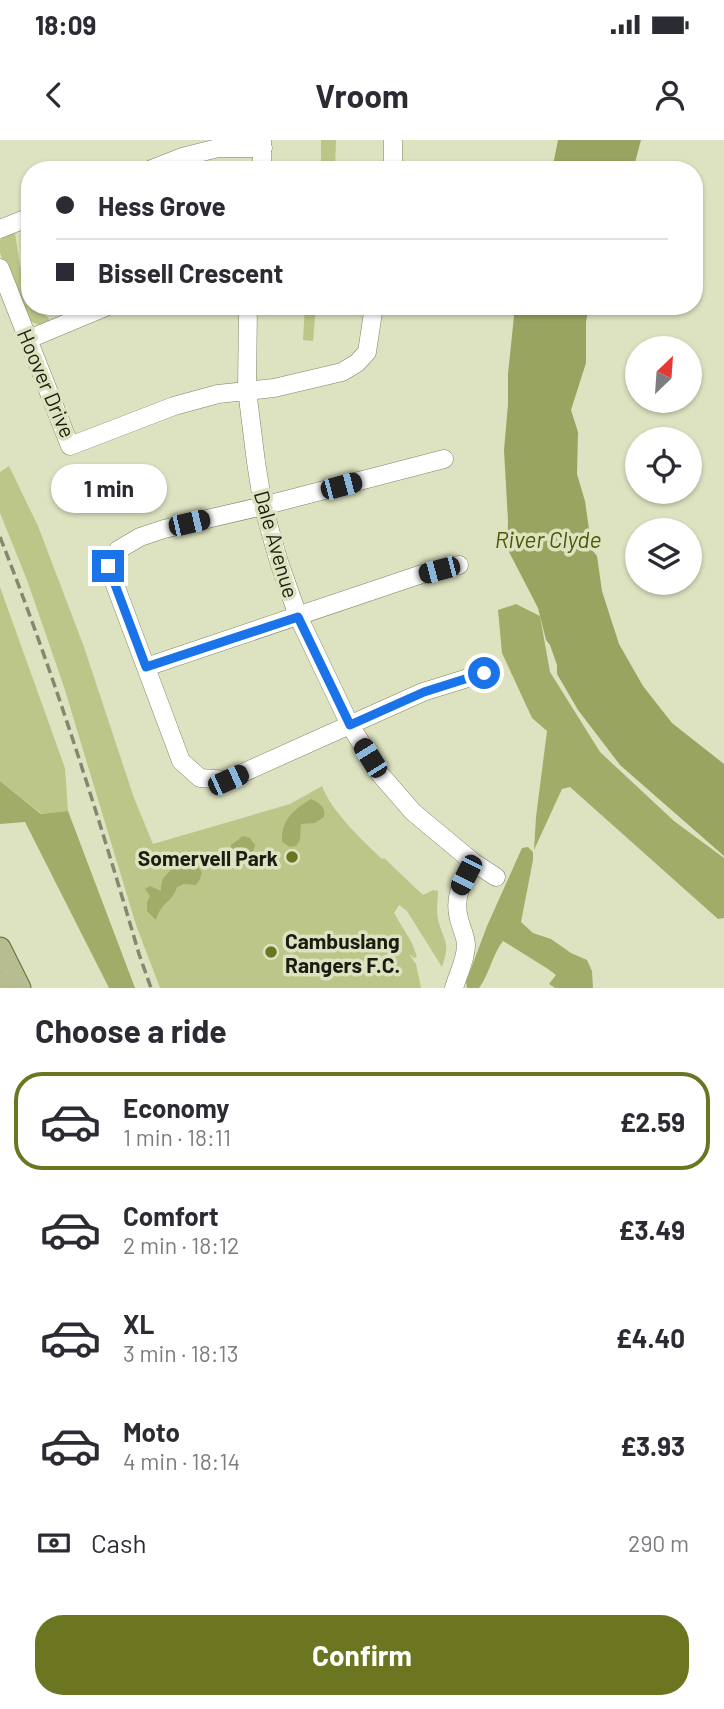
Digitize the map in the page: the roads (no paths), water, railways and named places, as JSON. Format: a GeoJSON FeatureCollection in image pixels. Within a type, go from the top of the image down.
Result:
{"type":"FeatureCollection","features":[{"type":"Feature","properties":{"kind":"main road"},"geometry":{"type":"LineString","coordinates":[[0,948],[20,988]]}},
{"type":"Feature","properties":{"kind":"main road"},"geometry":{"type":"LineString","coordinates":[[0,983],[2,988]]}},
{"type":"Feature","properties":{"kind":"street"},"geometry":{"type":"LineString","coordinates":[[393,140],[393,161]]}},
{"type":"Feature","properties":{"kind":"street"},"geometry":{"type":"LineString","coordinates":[[172,161],[218,148],[262,144]]}},
{"type":"Feature","properties":{"kind":"street"},"geometry":{"type":"LineString","coordinates":[[0,229],[21,221]]}},
{"type":"Feature","properties":{"kind":"street","name":"Hoover Drive"},"geometry":{"type":"LineString","coordinates":[[0,268],[70,446],[174,406],[218,394],[247,390]]}},
{"type":"Feature","properties":{"kind":"street"},"geometry":{"type":"LineString","coordinates":[[29,339],[86,315]]}},
{"type":"Feature","properties":{"kind":"street","name":"Dale Avenue"},"geometry":{"type":"LineString","coordinates":[[248,315],[247,390],[264,506],[298,617],[350,725],[380,774],[413,812],[473,862],[496,877]]}},
{"type":"Feature","properties":{"kind":"street"},"geometry":{"type":"LineString","coordinates":[[247,390],[274,388],[342,372],[368,352],[373,315]]}},
{"type":"Feature","properties":{"kind":"street"},"geometry":{"type":"LineString","coordinates":[[444,459],[164,529],[140,537],[118,550],[108,566],[181,761],[200,778],[228,780],[424,692],[484,673]]}},
{"type":"Feature","properties":{"kind":"street"},"geometry":{"type":"LineString","coordinates":[[146,667],[419,575],[458,565]]}},
{"type":"Feature","properties":{"kind":"street"},"geometry":{"type":"LineString","coordinates":[[455,985],[466,944],[456,903],[459,888],[473,862]]}},
{"type":"Feature","properties":{"kind":"water"},"geometry":{"type":"Polygon","coordinates":[[[558,140],[641,140],[635,161],[554,161],[558,140]]]}},
{"type":"Feature","properties":{"kind":"water","name":"River Clyde"},"geometry":{"type":"Polygon","coordinates":[[[514,315],[587,315],[586,363],[571,410],[578,432],[577,474],[585,501],[592,550],[597,556],[602,591],[619,644],[643,686],[672,723],[724,764],[724,856],[620,765],[578,710],[557,674],[557,665],[546,640],[538,608],[507,548],[504,450],[514,315]]]}},
{"type":"Feature","properties":{"kind":"railway"},"geometry":{"type":"LineString","coordinates":[[0,537],[74,744],[151,988]]}},
{"type":"Feature","properties":{"kind":"place","name":"Somervell Park"},"geometry":{"type":"Point","coordinates":[292,857]}},
{"type":"Feature","properties":{"kind":"place","name":"Cambuslang Rangers F.C."},"geometry":{"type":"Point","coordinates":[271,952]}}]}
